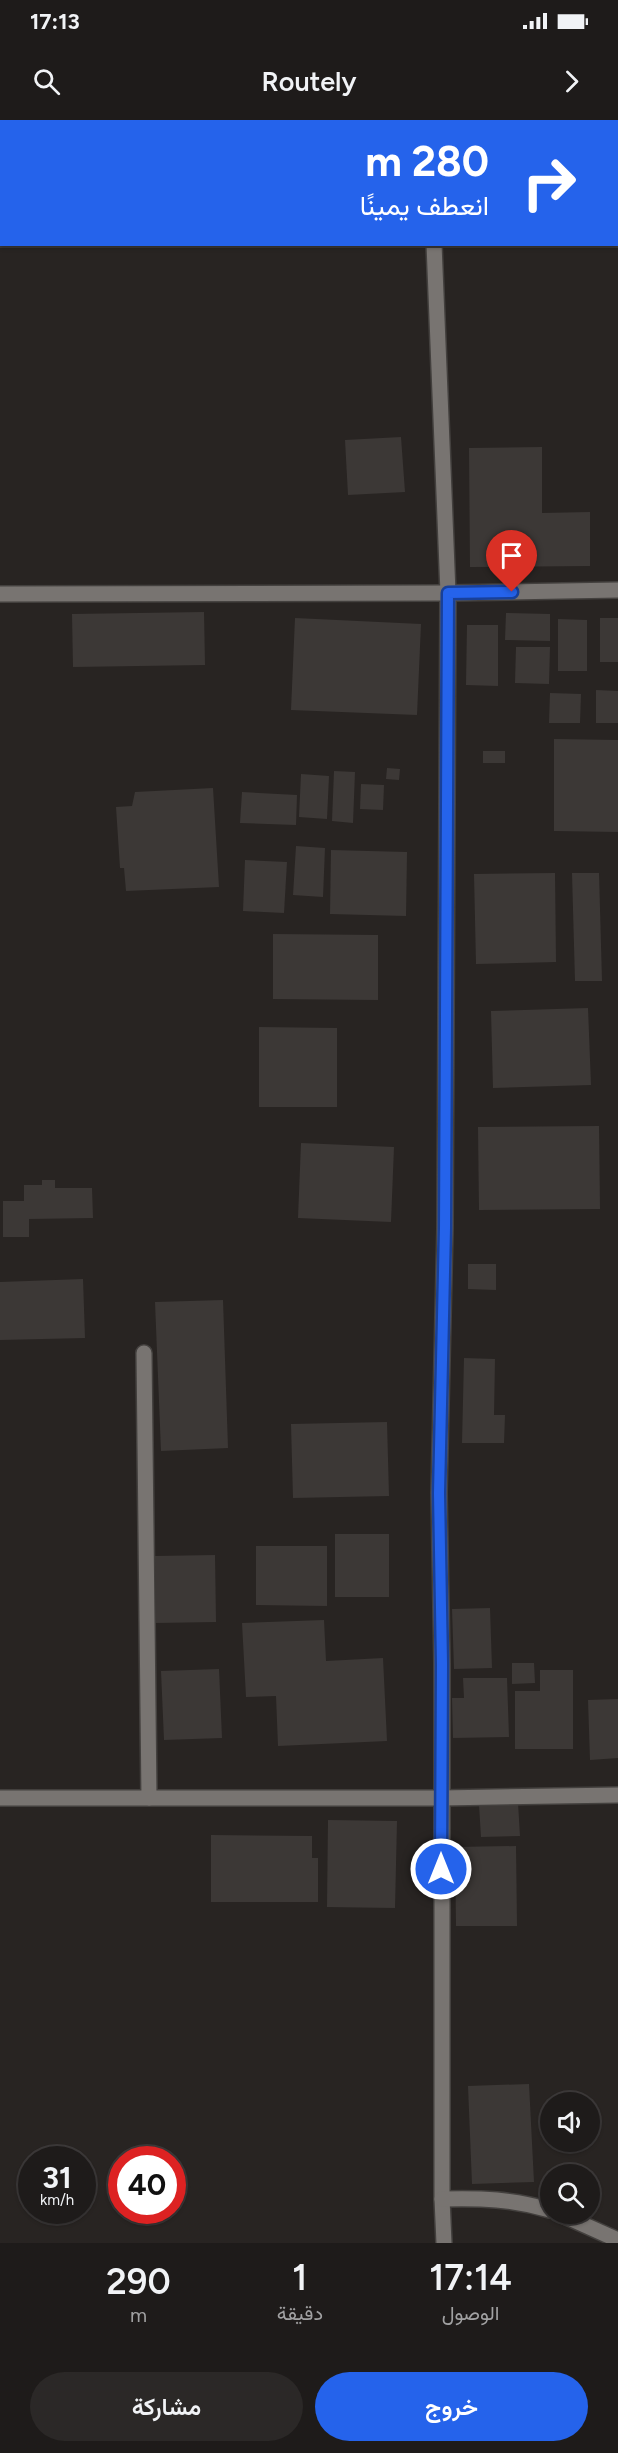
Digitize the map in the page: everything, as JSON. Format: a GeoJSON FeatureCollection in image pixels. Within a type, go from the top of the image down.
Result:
{"type":"FeatureCollection","features":[{"type":"Feature","properties":{"kind":"street"},"geometry":{"type":"LineString","coordinates":[[434,246],[448,593],[445,1216],[439,1493],[442,1664],[442,2199],[444,2243]]}},
{"type":"Feature","properties":{"kind":"street"},"geometry":{"type":"LineString","coordinates":[[0,594],[448,593],[618,590]]}},
{"type":"Feature","properties":{"kind":"street"},"geometry":{"type":"LineString","coordinates":[[144,1353],[149,1798]]}},
{"type":"Feature","properties":{"kind":"street"},"geometry":{"type":"LineString","coordinates":[[0,1798],[441,1798],[618,1795]]}},
{"type":"Feature","properties":{"kind":"street"},"geometry":{"type":"LineString","coordinates":[[442,2199],[490,2198],[540,2207]]}},
{"type":"Feature","properties":{"kind":"street"},"geometry":{"type":"LineString","coordinates":[[581,2224],[618,2241]]}},
{"type":"Feature","properties":{"kind":"building"},"geometry":{"type":"Polygon","coordinates":[[[401,437],[405,492],[348,495],[345,440],[401,437]]]}},
{"type":"Feature","properties":{"kind":"building"},"geometry":{"type":"Polygon","coordinates":[[[542,447],[542,513],[590,512],[590,566],[470,567],[469,448],[542,447]]]}},
{"type":"Feature","properties":{"kind":"building"},"geometry":{"type":"Polygon","coordinates":[[[204,612],[205,665],[73,667],[72,614],[204,612]]]}},
{"type":"Feature","properties":{"kind":"building"},"geometry":{"type":"Polygon","coordinates":[[[506,613],[550,614],[550,641],[505,640],[506,613]]]}},
{"type":"Feature","properties":{"kind":"building"},"geometry":{"type":"Polygon","coordinates":[[[295,618],[421,624],[417,715],[291,710],[295,618]]]}},
{"type":"Feature","properties":{"kind":"building"},"geometry":{"type":"Polygon","coordinates":[[[600,618],[618,618],[618,662],[600,662],[600,618]]]}},
{"type":"Feature","properties":{"kind":"building"},"geometry":{"type":"Polygon","coordinates":[[[558,619],[587,620],[587,671],[558,671],[558,619]]]}},
{"type":"Feature","properties":{"kind":"building"},"geometry":{"type":"Polygon","coordinates":[[[467,625],[498,625],[498,686],[466,685],[467,625]]]}},
{"type":"Feature","properties":{"kind":"building"},"geometry":{"type":"Polygon","coordinates":[[[516,647],[550,647],[549,684],[515,683],[516,647]]]}},
{"type":"Feature","properties":{"kind":"building"},"geometry":{"type":"Polygon","coordinates":[[[596,690],[618,691],[618,723],[596,723],[596,690]]]}},
{"type":"Feature","properties":{"kind":"building"},"geometry":{"type":"Polygon","coordinates":[[[550,693],[581,694],[580,723],[549,723],[550,693]]]}},
{"type":"Feature","properties":{"kind":"building"},"geometry":{"type":"Polygon","coordinates":[[[554,739],[618,740],[618,832],[554,831],[554,739]]]}},
{"type":"Feature","properties":{"kind":"building"},"geometry":{"type":"Polygon","coordinates":[[[483,751],[505,751],[505,763],[483,763],[483,751]]]}},
{"type":"Feature","properties":{"kind":"building"},"geometry":{"type":"Polygon","coordinates":[[[387,768],[400,769],[399,780],[386,779],[387,768]]]}},
{"type":"Feature","properties":{"kind":"building"},"geometry":{"type":"Polygon","coordinates":[[[334,771],[355,772],[353,823],[332,821],[334,771]]]}},
{"type":"Feature","properties":{"kind":"building"},"geometry":{"type":"Polygon","coordinates":[[[301,774],[329,776],[327,819],[299,817],[301,774]]]}},
{"type":"Feature","properties":{"kind":"building"},"geometry":{"type":"Polygon","coordinates":[[[361,784],[384,785],[383,810],[360,809],[361,784]]]}},
{"type":"Feature","properties":{"kind":"building"},"geometry":{"type":"Polygon","coordinates":[[[213,788],[219,887],[126,891],[124,868],[120,868],[116,807],[132,806],[135,792],[213,788]]]}},
{"type":"Feature","properties":{"kind":"building"},"geometry":{"type":"Polygon","coordinates":[[[242,792],[297,795],[296,825],[240,823],[242,792]]]}},
{"type":"Feature","properties":{"kind":"building"},"geometry":{"type":"Polygon","coordinates":[[[296,846],[325,848],[323,897],[293,895],[296,846]]]}},
{"type":"Feature","properties":{"kind":"building"},"geometry":{"type":"Polygon","coordinates":[[[331,850],[407,852],[406,916],[330,914],[331,850]]]}},
{"type":"Feature","properties":{"kind":"building"},"geometry":{"type":"Polygon","coordinates":[[[245,860],[287,862],[284,913],[243,911],[245,860]]]}},
{"type":"Feature","properties":{"kind":"building"},"geometry":{"type":"Polygon","coordinates":[[[555,873],[556,962],[476,964],[474,874],[555,873]]]}},
{"type":"Feature","properties":{"kind":"building"},"geometry":{"type":"Polygon","coordinates":[[[572,873],[599,873],[602,981],[575,981],[572,873]]]}},
{"type":"Feature","properties":{"kind":"building"},"geometry":{"type":"Polygon","coordinates":[[[273,934],[378,935],[378,1000],[273,999],[273,934]]]}},
{"type":"Feature","properties":{"kind":"building"},"geometry":{"type":"Polygon","coordinates":[[[588,1008],[591,1085],[493,1088],[491,1011],[588,1008]]]}},
{"type":"Feature","properties":{"kind":"building"},"geometry":{"type":"Polygon","coordinates":[[[259,1027],[337,1028],[337,1107],[259,1107],[259,1027]]]}},
{"type":"Feature","properties":{"kind":"building"},"geometry":{"type":"Polygon","coordinates":[[[599,1126],[600,1209],[479,1210],[478,1127],[599,1126]]]}},
{"type":"Feature","properties":{"kind":"building"},"geometry":{"type":"Polygon","coordinates":[[[301,1143],[394,1147],[391,1222],[298,1218],[301,1143]]]}},
{"type":"Feature","properties":{"kind":"building"},"geometry":{"type":"Polygon","coordinates":[[[42,1180],[55,1180],[55,1188],[92,1188],[93,1218],[29,1219],[29,1237],[3,1237],[3,1201],[24,1201],[24,1185],[42,1185],[42,1180]]]}},
{"type":"Feature","properties":{"kind":"building"},"geometry":{"type":"Polygon","coordinates":[[[468,1264],[496,1264],[496,1290],[468,1289],[468,1264]]]}},
{"type":"Feature","properties":{"kind":"building"},"geometry":{"type":"Polygon","coordinates":[[[83,1279],[85,1338],[0,1340],[0,1282],[83,1279]]]}},
{"type":"Feature","properties":{"kind":"building"},"geometry":{"type":"Polygon","coordinates":[[[223,1300],[228,1448],[161,1451],[155,1302],[223,1300]]]}},
{"type":"Feature","properties":{"kind":"building"},"geometry":{"type":"Polygon","coordinates":[[[464,1358],[495,1359],[494,1415],[505,1415],[504,1443],[462,1443],[464,1358]]]}},
{"type":"Feature","properties":{"kind":"building"},"geometry":{"type":"Polygon","coordinates":[[[387,1422],[389,1496],[293,1498],[291,1424],[387,1422]]]}},
{"type":"Feature","properties":{"kind":"building"},"geometry":{"type":"Polygon","coordinates":[[[335,1534],[389,1534],[389,1597],[335,1597],[335,1534]]]}},
{"type":"Feature","properties":{"kind":"building"},"geometry":{"type":"Polygon","coordinates":[[[256,1546],[327,1546],[327,1606],[256,1605],[256,1546]]]}},
{"type":"Feature","properties":{"kind":"building"},"geometry":{"type":"Polygon","coordinates":[[[215,1555],[216,1622],[156,1623],[155,1556],[215,1555]]]}},
{"type":"Feature","properties":{"kind":"building"},"geometry":{"type":"Polygon","coordinates":[[[490,1608],[492,1668],[454,1669],[452,1609],[490,1608]]]}},
{"type":"Feature","properties":{"kind":"building"},"geometry":{"type":"Polygon","coordinates":[[[324,1620],[326,1661],[383,1658],[387,1741],[278,1746],[276,1696],[246,1697],[242,1623],[324,1620]]]}},
{"type":"Feature","properties":{"kind":"building"},"geometry":{"type":"Polygon","coordinates":[[[512,1663],[534,1663],[535,1683],[512,1684],[512,1663]]]}},
{"type":"Feature","properties":{"kind":"building"},"geometry":{"type":"Polygon","coordinates":[[[219,1669],[222,1738],[164,1740],[161,1671],[219,1669]]]}},
{"type":"Feature","properties":{"kind":"building"},"geometry":{"type":"Polygon","coordinates":[[[540,1670],[573,1670],[573,1749],[515,1749],[515,1691],[540,1691],[540,1670]]]}},
{"type":"Feature","properties":{"kind":"building"},"geometry":{"type":"Polygon","coordinates":[[[463,1678],[507,1678],[509,1737],[453,1738],[452,1698],[464,1698],[463,1678]]]}},
{"type":"Feature","properties":{"kind":"building"},"geometry":{"type":"Polygon","coordinates":[[[618,1699],[618,1758],[590,1760],[588,1700],[618,1699]]]}},
{"type":"Feature","properties":{"kind":"building"},"geometry":{"type":"Polygon","coordinates":[[[518,1803],[520,1836],[481,1837],[479,1805],[518,1803]]]}},
{"type":"Feature","properties":{"kind":"building"},"geometry":{"type":"Polygon","coordinates":[[[328,1820],[397,1821],[395,1908],[327,1907],[328,1820]]]}},
{"type":"Feature","properties":{"kind":"building"},"geometry":{"type":"Polygon","coordinates":[[[211,1835],[312,1836],[312,1858],[318,1858],[318,1902],[211,1902],[211,1835]]]}},
{"type":"Feature","properties":{"kind":"building"},"geometry":{"type":"Polygon","coordinates":[[[516,1846],[517,1926],[456,1926],[455,1847],[516,1846]]]}},
{"type":"Feature","properties":{"kind":"building"},"geometry":{"type":"Polygon","coordinates":[[[529,2084],[534,2182],[472,2184],[468,2086],[529,2084]]]}},
{"type":"Feature","properties":{"kind":"route"},"geometry":{"type":"LineString","coordinates":[[441,1869],[442,1664],[439,1493],[445,1228],[448,593],[512,592]]}}]}
